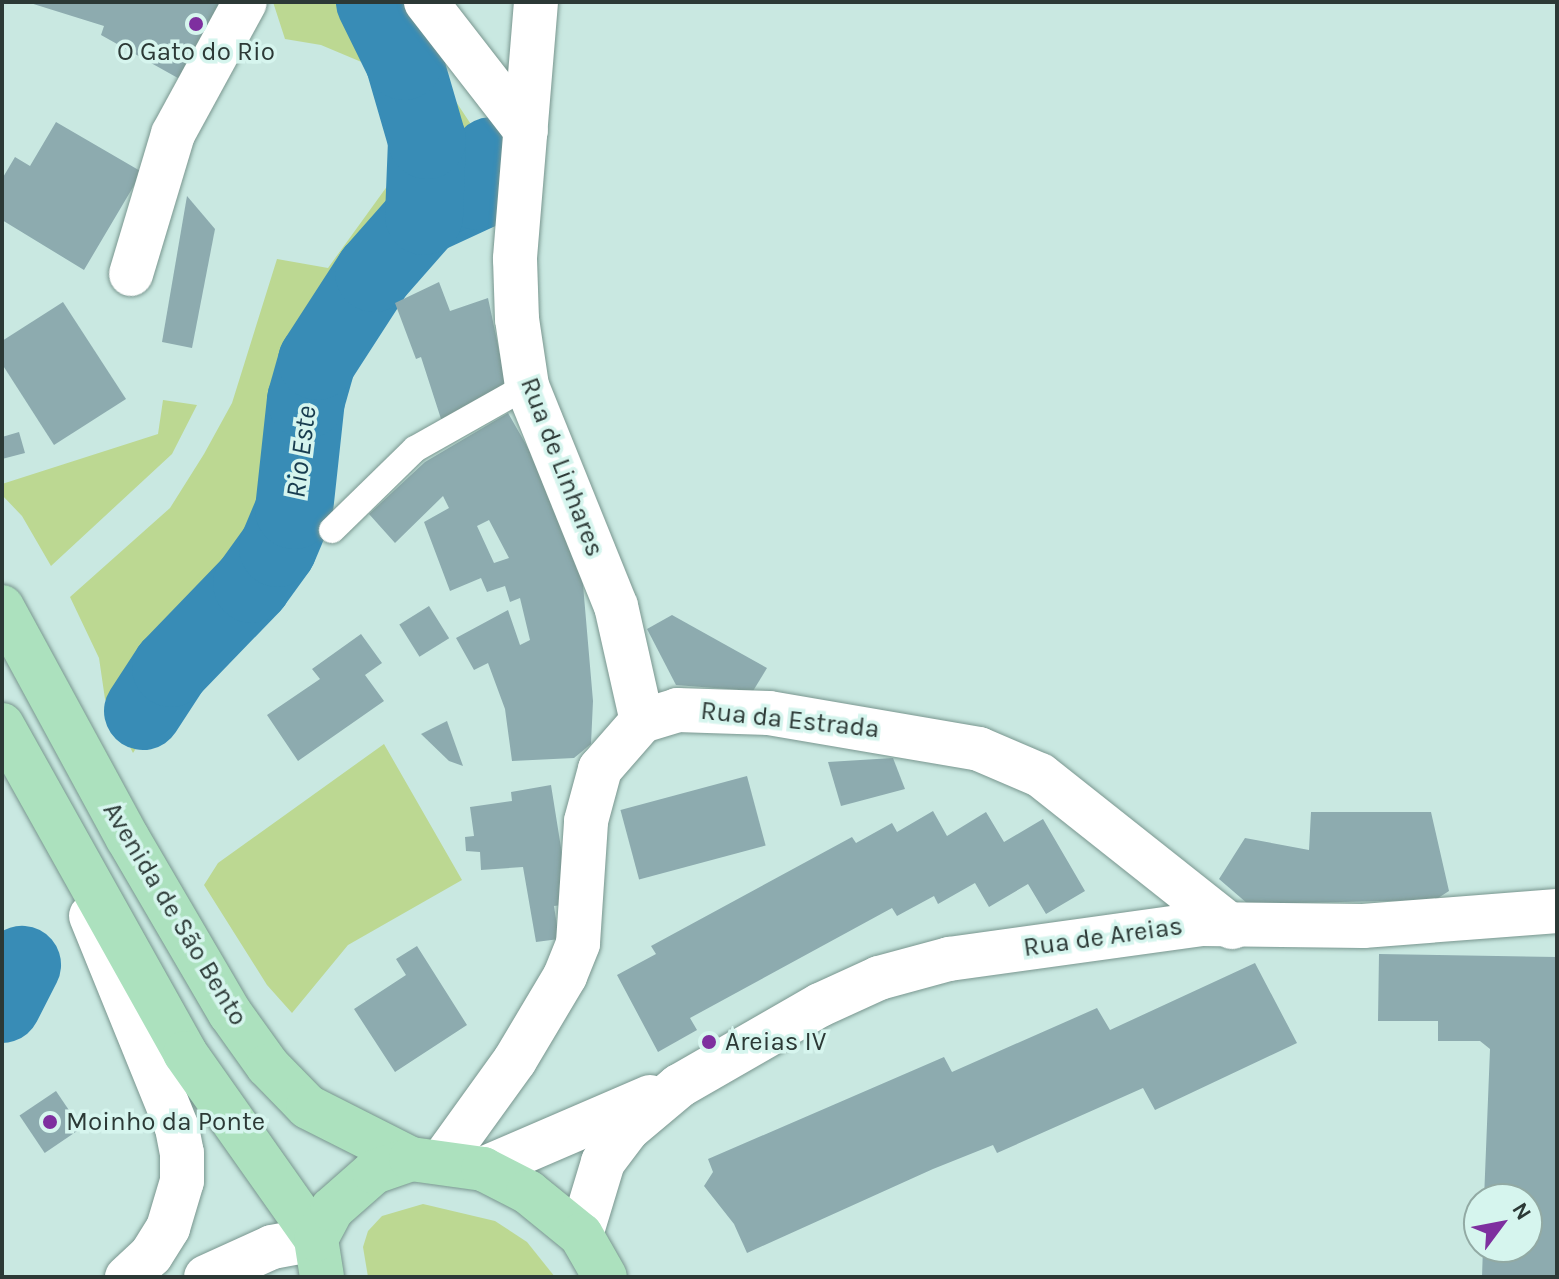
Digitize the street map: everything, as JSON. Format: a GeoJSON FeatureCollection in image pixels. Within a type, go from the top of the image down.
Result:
{"type":"FeatureCollection","features":[{"type":"Feature","properties":{"kind":"main road","name":"Avenida de São Bento"},"geometry":{"type":"LineString","coordinates":[[2,607],[135,850],[268,1066],[308,1107],[446,1163],[528,1192],[581,1235],[607,1275]]}},
{"type":"Feature","properties":{"kind":"main road"},"geometry":{"type":"LineString","coordinates":[[2,725],[185,1053],[319,1258]]}},
{"type":"Feature","properties":{"kind":"main road"},"geometry":{"type":"LineString","coordinates":[[319,1258],[352,1186],[446,1163]]}},
{"type":"Feature","properties":{"kind":"street"},"geometry":{"type":"LineString","coordinates":[[131,274],[173,134],[245,2]]}},
{"type":"Feature","properties":{"kind":"street"},"geometry":{"type":"LineString","coordinates":[[426,2],[526,131]]}},
{"type":"Feature","properties":{"kind":"street","name":"Rua de Linhares"},"geometry":{"type":"LineString","coordinates":[[536,2],[515,259],[517,319],[527,386],[616,606],[642,721]]}},
{"type":"Feature","properties":{"kind":"street","name":"Rua da Estrada"},"geometry":{"type":"LineString","coordinates":[[642,721],[677,710],[769,713],[979,749],[1040,775],[1232,927]]}},
{"type":"Feature","properties":{"kind":"street"},"geometry":{"type":"LineString","coordinates":[[446,1163],[515,1060],[565,976],[578,943],[591,793],[600,769],[642,721]]}},
{"type":"Feature","properties":{"kind":"street"},"geometry":{"type":"LineString","coordinates":[[60,831],[177,1128],[182,1153],[182,1181],[168,1228],[151,1255],[127,1277]]}},
{"type":"Feature","properties":{"kind":"street","name":"Rua de Areias"},"geometry":{"type":"LineString","coordinates":[[446,1163],[679,1086],[849,989],[914,967],[1201,924],[1232,927],[1363,926],[1557,911]]}},
{"type":"Feature","properties":{"kind":"street","name":"Rua de Areias"},"geometry":{"type":"LineString","coordinates":[[581,1235],[614,1144],[679,1086]]}},
{"type":"Feature","properties":{"kind":"street"},"geometry":{"type":"LineString","coordinates":[[206,1277],[272,1247],[319,1258]]}},
{"type":"Feature","properties":{"kind":"lane"},"geometry":{"type":"LineString","coordinates":[[332,530],[415,449],[527,386]]}},
{"type":"Feature","properties":{"kind":"green space"},"geometry":{"type":"Polygon","coordinates":[[[273,2],[390,2],[484,144],[496,185],[491,221],[454,228],[328,374],[309,499],[318,532],[288,585],[165,703],[133,753],[105,699],[99,658],[70,597],[170,508],[204,454],[232,403],[277,259],[328,268],[409,156],[390,74],[321,45],[285,39],[273,2]]]}},
{"type":"Feature","properties":{"kind":"green space"},"geometry":{"type":"Polygon","coordinates":[[[163,400],[197,405],[172,454],[51,566],[22,516],[2,495],[2,484],[158,434],[163,400]]]}},
{"type":"Feature","properties":{"kind":"green space"},"geometry":{"type":"Polygon","coordinates":[[[384,744],[462,880],[348,945],[292,1013],[267,985],[204,885],[218,863],[384,744]]]}},
{"type":"Feature","properties":{"kind":"green space"},"geometry":{"type":"Polygon","coordinates":[[[423,1204],[495,1221],[527,1242],[555,1277],[368,1277],[363,1247],[368,1231],[382,1216],[423,1204]]]}},
{"type":"Feature","properties":{"kind":"building"},"geometry":{"type":"Polygon","coordinates":[[[27,2],[231,2],[185,82],[101,35],[104,26],[27,2]]]}},
{"type":"Feature","properties":{"kind":"building"},"geometry":{"type":"Polygon","coordinates":[[[56,122],[142,172],[84,270],[2,220],[2,179],[15,157],[30,166],[56,122]]]}},
{"type":"Feature","properties":{"kind":"building"},"geometry":{"type":"Polygon","coordinates":[[[187,196],[215,229],[192,348],[162,342],[187,196]]]}},
{"type":"Feature","properties":{"kind":"building"},"geometry":{"type":"Polygon","coordinates":[[[439,282],[450,311],[488,298],[507,388],[442,422],[421,357],[416,359],[395,303],[439,282]]]}},
{"type":"Feature","properties":{"kind":"building"},"geometry":{"type":"Polygon","coordinates":[[[63,302],[126,399],[54,445],[2,364],[2,341],[63,302]]]}},
{"type":"Feature","properties":{"kind":"building"},"geometry":{"type":"Polygon","coordinates":[[[508,413],[551,488],[582,573],[593,701],[591,744],[574,758],[512,761],[505,709],[488,663],[474,670],[456,638],[508,610],[520,645],[530,640],[520,598],[510,602],[505,586],[487,592],[481,578],[450,591],[424,522],[449,508],[443,496],[395,543],[369,514],[425,462],[508,413]],[[489,520],[477,526],[494,563],[509,558],[489,520]]]}},
{"type":"Feature","properties":{"kind":"building"},"geometry":{"type":"Polygon","coordinates":[[[19,432],[25,453],[2,459],[2,437],[19,432]]]}},
{"type":"Feature","properties":{"kind":"building"},"geometry":{"type":"Polygon","coordinates":[[[429,606],[449,638],[419,657],[399,625],[429,606]]]}},
{"type":"Feature","properties":{"kind":"building"},"geometry":{"type":"Polygon","coordinates":[[[672,615],[767,668],[753,691],[676,685],[647,629],[672,615]]]}},
{"type":"Feature","properties":{"kind":"building"},"geometry":{"type":"Polygon","coordinates":[[[361,634],[382,663],[365,675],[384,701],[298,761],[267,715],[320,679],[312,669],[361,634]]]}},
{"type":"Feature","properties":{"kind":"building"},"geometry":{"type":"Polygon","coordinates":[[[447,721],[463,766],[449,761],[421,734],[447,721]]]}},
{"type":"Feature","properties":{"kind":"building"},"geometry":{"type":"Polygon","coordinates":[[[893,758],[905,789],[841,806],[828,762],[893,758]]]}},
{"type":"Feature","properties":{"kind":"building"},"geometry":{"type":"Polygon","coordinates":[[[747,776],[766,846],[639,879],[620,810],[747,776]]]}},
{"type":"Feature","properties":{"kind":"building"},"geometry":{"type":"Polygon","coordinates":[[[551,785],[570,904],[554,906],[559,939],[536,942],[523,867],[481,870],[480,852],[466,851],[465,837],[474,836],[470,807],[512,801],[511,792],[551,785]]]}},
{"type":"Feature","properties":{"kind":"building"},"geometry":{"type":"Polygon","coordinates":[[[933,811],[947,836],[986,812],[1004,842],[1043,819],[1085,891],[1046,914],[1028,884],[989,907],[975,883],[938,904],[934,896],[897,916],[892,908],[690,1018],[697,1030],[658,1052],[617,975],[656,954],[651,946],[852,837],[856,843],[892,823],[897,832],[933,811]]]}},
{"type":"Feature","properties":{"kind":"building"},"geometry":{"type":"Polygon","coordinates":[[[1311,812],[1431,812],[1449,891],[1435,900],[1248,904],[1219,879],[1245,838],[1309,850],[1311,812]]]}},
{"type":"Feature","properties":{"kind":"building"},"geometry":{"type":"Polygon","coordinates":[[[417,946],[467,1025],[395,1072],[354,1009],[406,975],[396,959],[417,946]]]}},
{"type":"Feature","properties":{"kind":"building"},"geometry":{"type":"Polygon","coordinates":[[[1379,954],[1557,957],[1557,1277],[1482,1277],[1482,1263],[1543,1263],[1543,1183],[1485,1183],[1490,1049],[1480,1041],[1438,1041],[1438,1021],[1378,1021],[1379,954]]]}},
{"type":"Feature","properties":{"kind":"building"},"geometry":{"type":"Polygon","coordinates":[[[1255,963],[1297,1043],[1155,1110],[1143,1088],[997,1153],[993,1145],[933,1169],[747,1253],[734,1224],[704,1186],[713,1172],[708,1159],[944,1057],[952,1072],[1097,1008],[1110,1030],[1255,963]]]}},
{"type":"Feature","properties":{"kind":"building","name":"Moinho da Ponte"},"geometry":{"type":"Polygon","coordinates":[[[56,1091],[81,1128],[45,1153],[20,1116],[56,1091]]]}},
{"type":"Feature","properties":{"kind":"waterway","name":"Rio Este"},"geometry":{"type":"LineString","coordinates":[[143,711],[171,668],[252,584],[278,548],[294,510],[306,400],[317,361],[374,273],[424,216],[427,140],[404,61],[375,2]]}},
{"type":"Feature","properties":{"kind":"waterway"},"geometry":{"type":"LineString","coordinates":[[424,216],[478,191],[491,156]]}},
{"type":"Feature","properties":{"kind":"waterway","name":"Rio Este"},"geometry":{"type":"LineString","coordinates":[[2,1004],[22,965]]}},
{"type":"Feature","properties":{"kind":"place","name":"O Gato do Rio"},"geometry":{"type":"Point","coordinates":[196,24]}},
{"type":"Feature","properties":{"kind":"place","name":"Areias IV"},"geometry":{"type":"Point","coordinates":[709,1042]}},
{"type":"Feature","properties":{"kind":"place","name":"Moinho da Ponte"},"geometry":{"type":"Point","coordinates":[50,1122]}}]}
